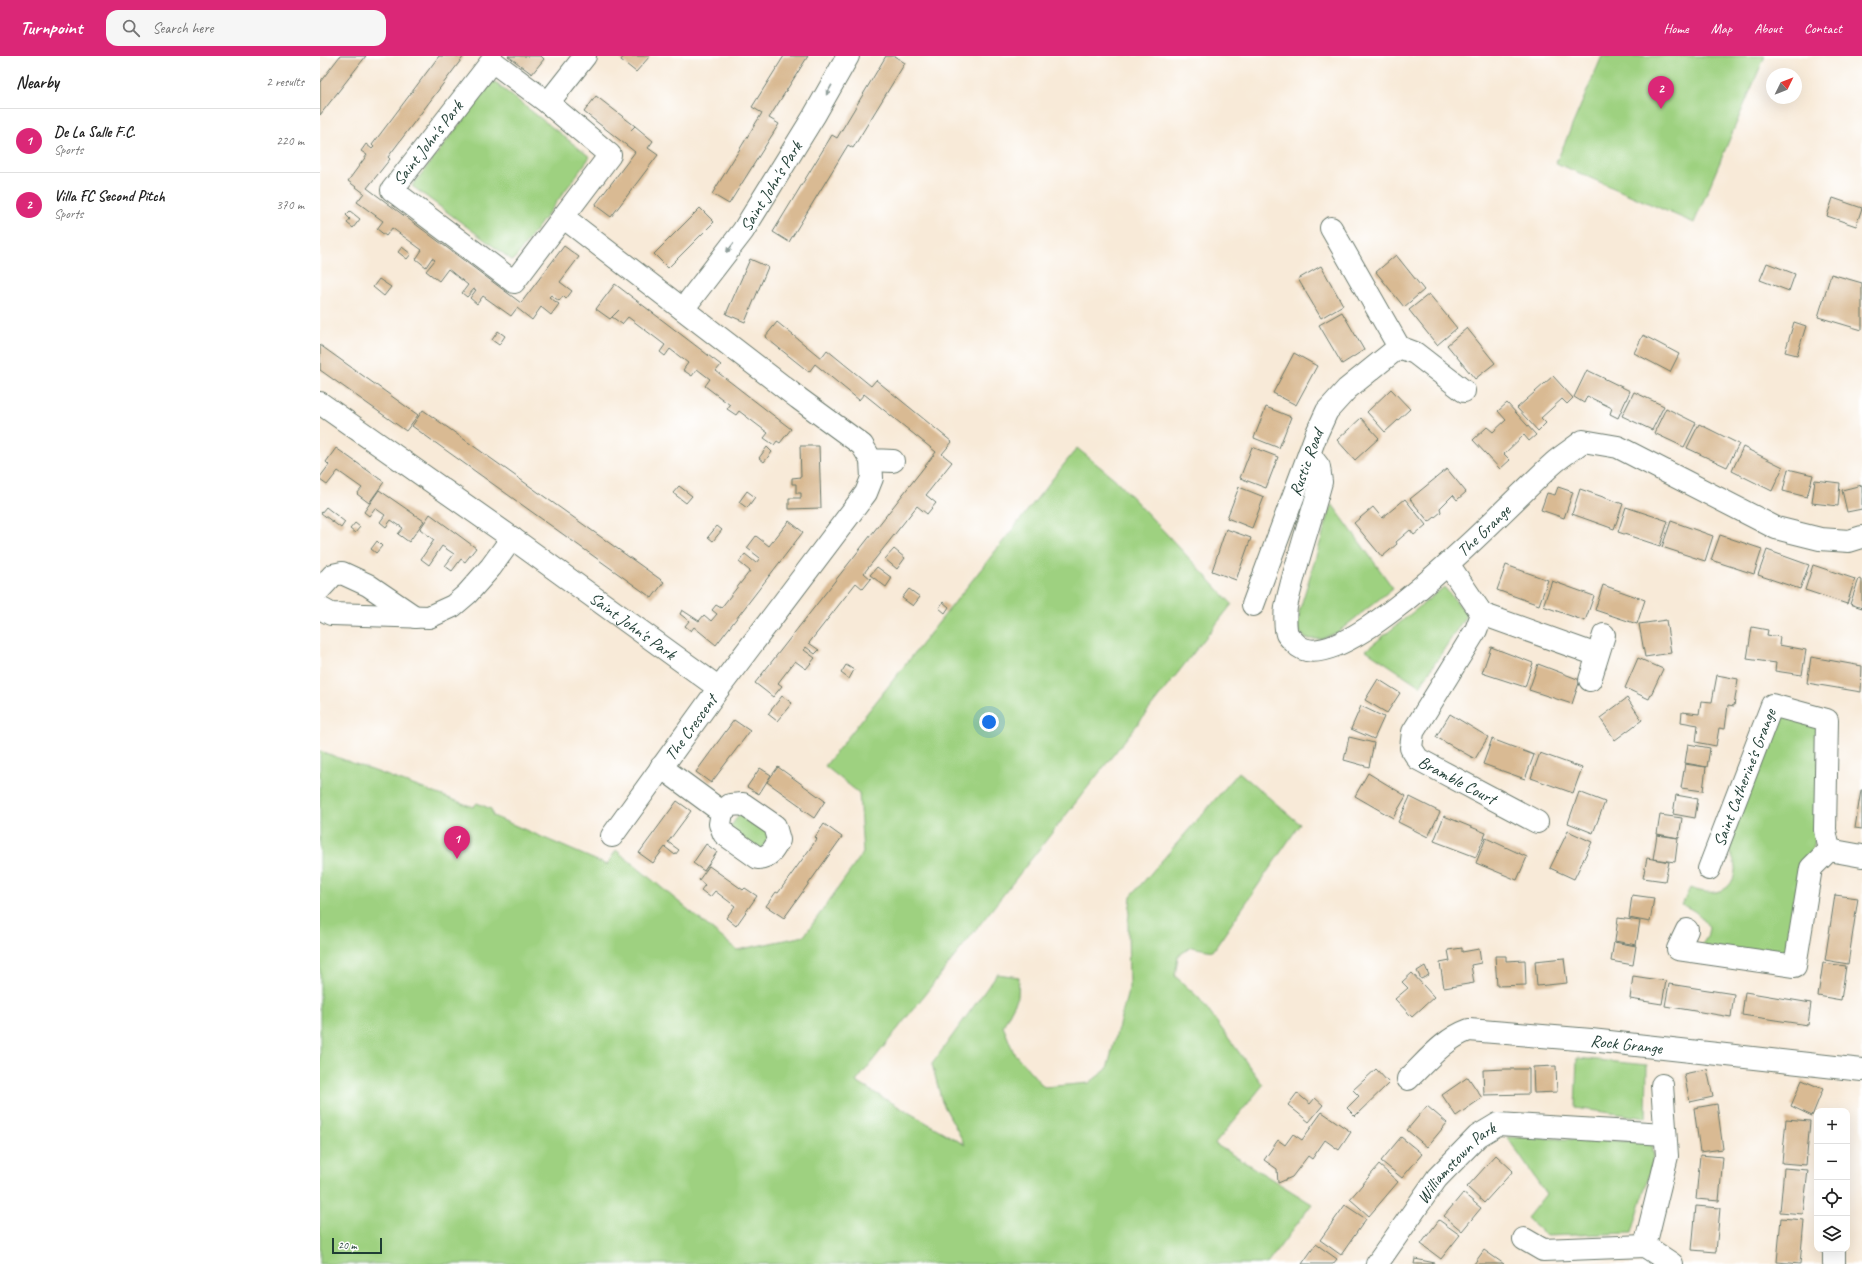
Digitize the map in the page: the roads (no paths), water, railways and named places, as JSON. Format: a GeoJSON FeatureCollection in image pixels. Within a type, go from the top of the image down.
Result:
{"type":"FeatureCollection","features":[{"type":"Feature","properties":{"kind":"street"},"geometry":{"type":"LineString","coordinates":[[548,103],[585,56]]}},
{"type":"Feature","properties":{"kind":"street","name":"Saint John's Park"},"geometry":{"type":"LineString","coordinates":[[683,309],[743,231],[814,116],[848,56]]}},
{"type":"Feature","properties":{"kind":"street","name":"Saint John's Park"},"geometry":{"type":"LineString","coordinates":[[492,61],[548,103],[610,155],[563,217],[514,282],[392,190],[492,61]]}},
{"type":"Feature","properties":{"kind":"street"},"geometry":{"type":"LineString","coordinates":[[563,217],[798,398],[862,445],[872,460],[872,478],[866,493],[719,688]]}},
{"type":"Feature","properties":{"kind":"street"},"geometry":{"type":"LineString","coordinates":[[1332,228],[1399,347],[1415,353],[1464,391]]}},
{"type":"Feature","properties":{"kind":"street","name":"Rustic Road"},"geometry":{"type":"LineString","coordinates":[[1254,605],[1309,454],[1327,411],[1347,389],[1399,347]]}},
{"type":"Feature","properties":{"kind":"street","name":"Saint John's Park"},"geometry":{"type":"LineString","coordinates":[[323,410],[512,538],[719,688]]}},
{"type":"Feature","properties":{"kind":"street","name":"The Grange"},"geometry":{"type":"LineString","coordinates":[[1309,454],[1319,467],[1321,482],[1286,609],[1288,635],[1298,646],[1309,651],[1320,651],[1353,638],[1394,611],[1448,564],[1556,461],[1583,441],[1618,447],[1776,528],[1820,539],[1849,541],[1862,537]]}},
{"type":"Feature","properties":{"kind":"street"},"geometry":{"type":"LineString","coordinates":[[872,460],[893,460]]}},
{"type":"Feature","properties":{"kind":"street"},"geometry":{"type":"LineString","coordinates":[[320,608],[331,614],[429,617],[453,606],[491,567],[512,538]]}},
{"type":"Feature","properties":{"kind":"street"},"geometry":{"type":"LineString","coordinates":[[1448,564],[1482,614],[1597,655]]}},
{"type":"Feature","properties":{"kind":"street"},"geometry":{"type":"LineString","coordinates":[[320,590],[333,575],[342,573],[368,585],[415,617]]}},
{"type":"Feature","properties":{"kind":"street","name":"Bramble Court"},"geometry":{"type":"LineString","coordinates":[[1482,614],[1476,630],[1413,732],[1411,748],[1418,759],[1537,822]]}},
{"type":"Feature","properties":{"kind":"street"},"geometry":{"type":"LineString","coordinates":[[1590,680],[1604,635]]}},
{"type":"Feature","properties":{"kind":"street","name":"The Crescent"},"geometry":{"type":"LineString","coordinates":[[612,836],[719,688]]}},
{"type":"Feature","properties":{"kind":"street","name":"Saint Catherine's Grange"},"geometry":{"type":"LineString","coordinates":[[1709,869],[1772,705],[1827,720],[1825,830],[1829,850]]}},
{"type":"Feature","properties":{"kind":"street","name":"The Crescent"},"geometry":{"type":"LineString","coordinates":[[661,767],[722,812]]}},
{"type":"Feature","properties":{"kind":"street"},"geometry":{"type":"LineString","coordinates":[[1687,930],[1678,950],[1795,966],[1811,868],[1829,850],[1862,856]]}},
{"type":"Feature","properties":{"kind":"street","name":"Rock Grange"},"geometry":{"type":"LineString","coordinates":[[1408,1079],[1447,1042],[1458,1034],[1469,1030],[1591,1040],[1862,1070]]}},
{"type":"Feature","properties":{"kind":"street"},"geometry":{"type":"LineString","coordinates":[[1645,1246],[1667,1156],[1662,1085]]}},
{"type":"Feature","properties":{"kind":"street","name":"Williamstown Park"},"geometry":{"type":"LineString","coordinates":[[1377,1264],[1437,1178],[1478,1136],[1498,1124],[1665,1134]]}},
{"type":"Feature","properties":{"kind":"street"},"geometry":{"type":"LineString","coordinates":[[1524,1239],[1543,1250],[1645,1246],[1672,1264]]}},
{"type":"Feature","properties":{"kind":"street"},"geometry":{"type":"LineString","coordinates":[[1834,1252],[1834,1264]]}},
{"type":"Feature","properties":{"kind":"place","name":"Villa FC Second Pitch"},"geometry":{"type":"Point","coordinates":[1661,109]}},
{"type":"Feature","properties":{"kind":"place","name":"De La Salle F.C."},"geometry":{"type":"Point","coordinates":[457,859]}}]}
